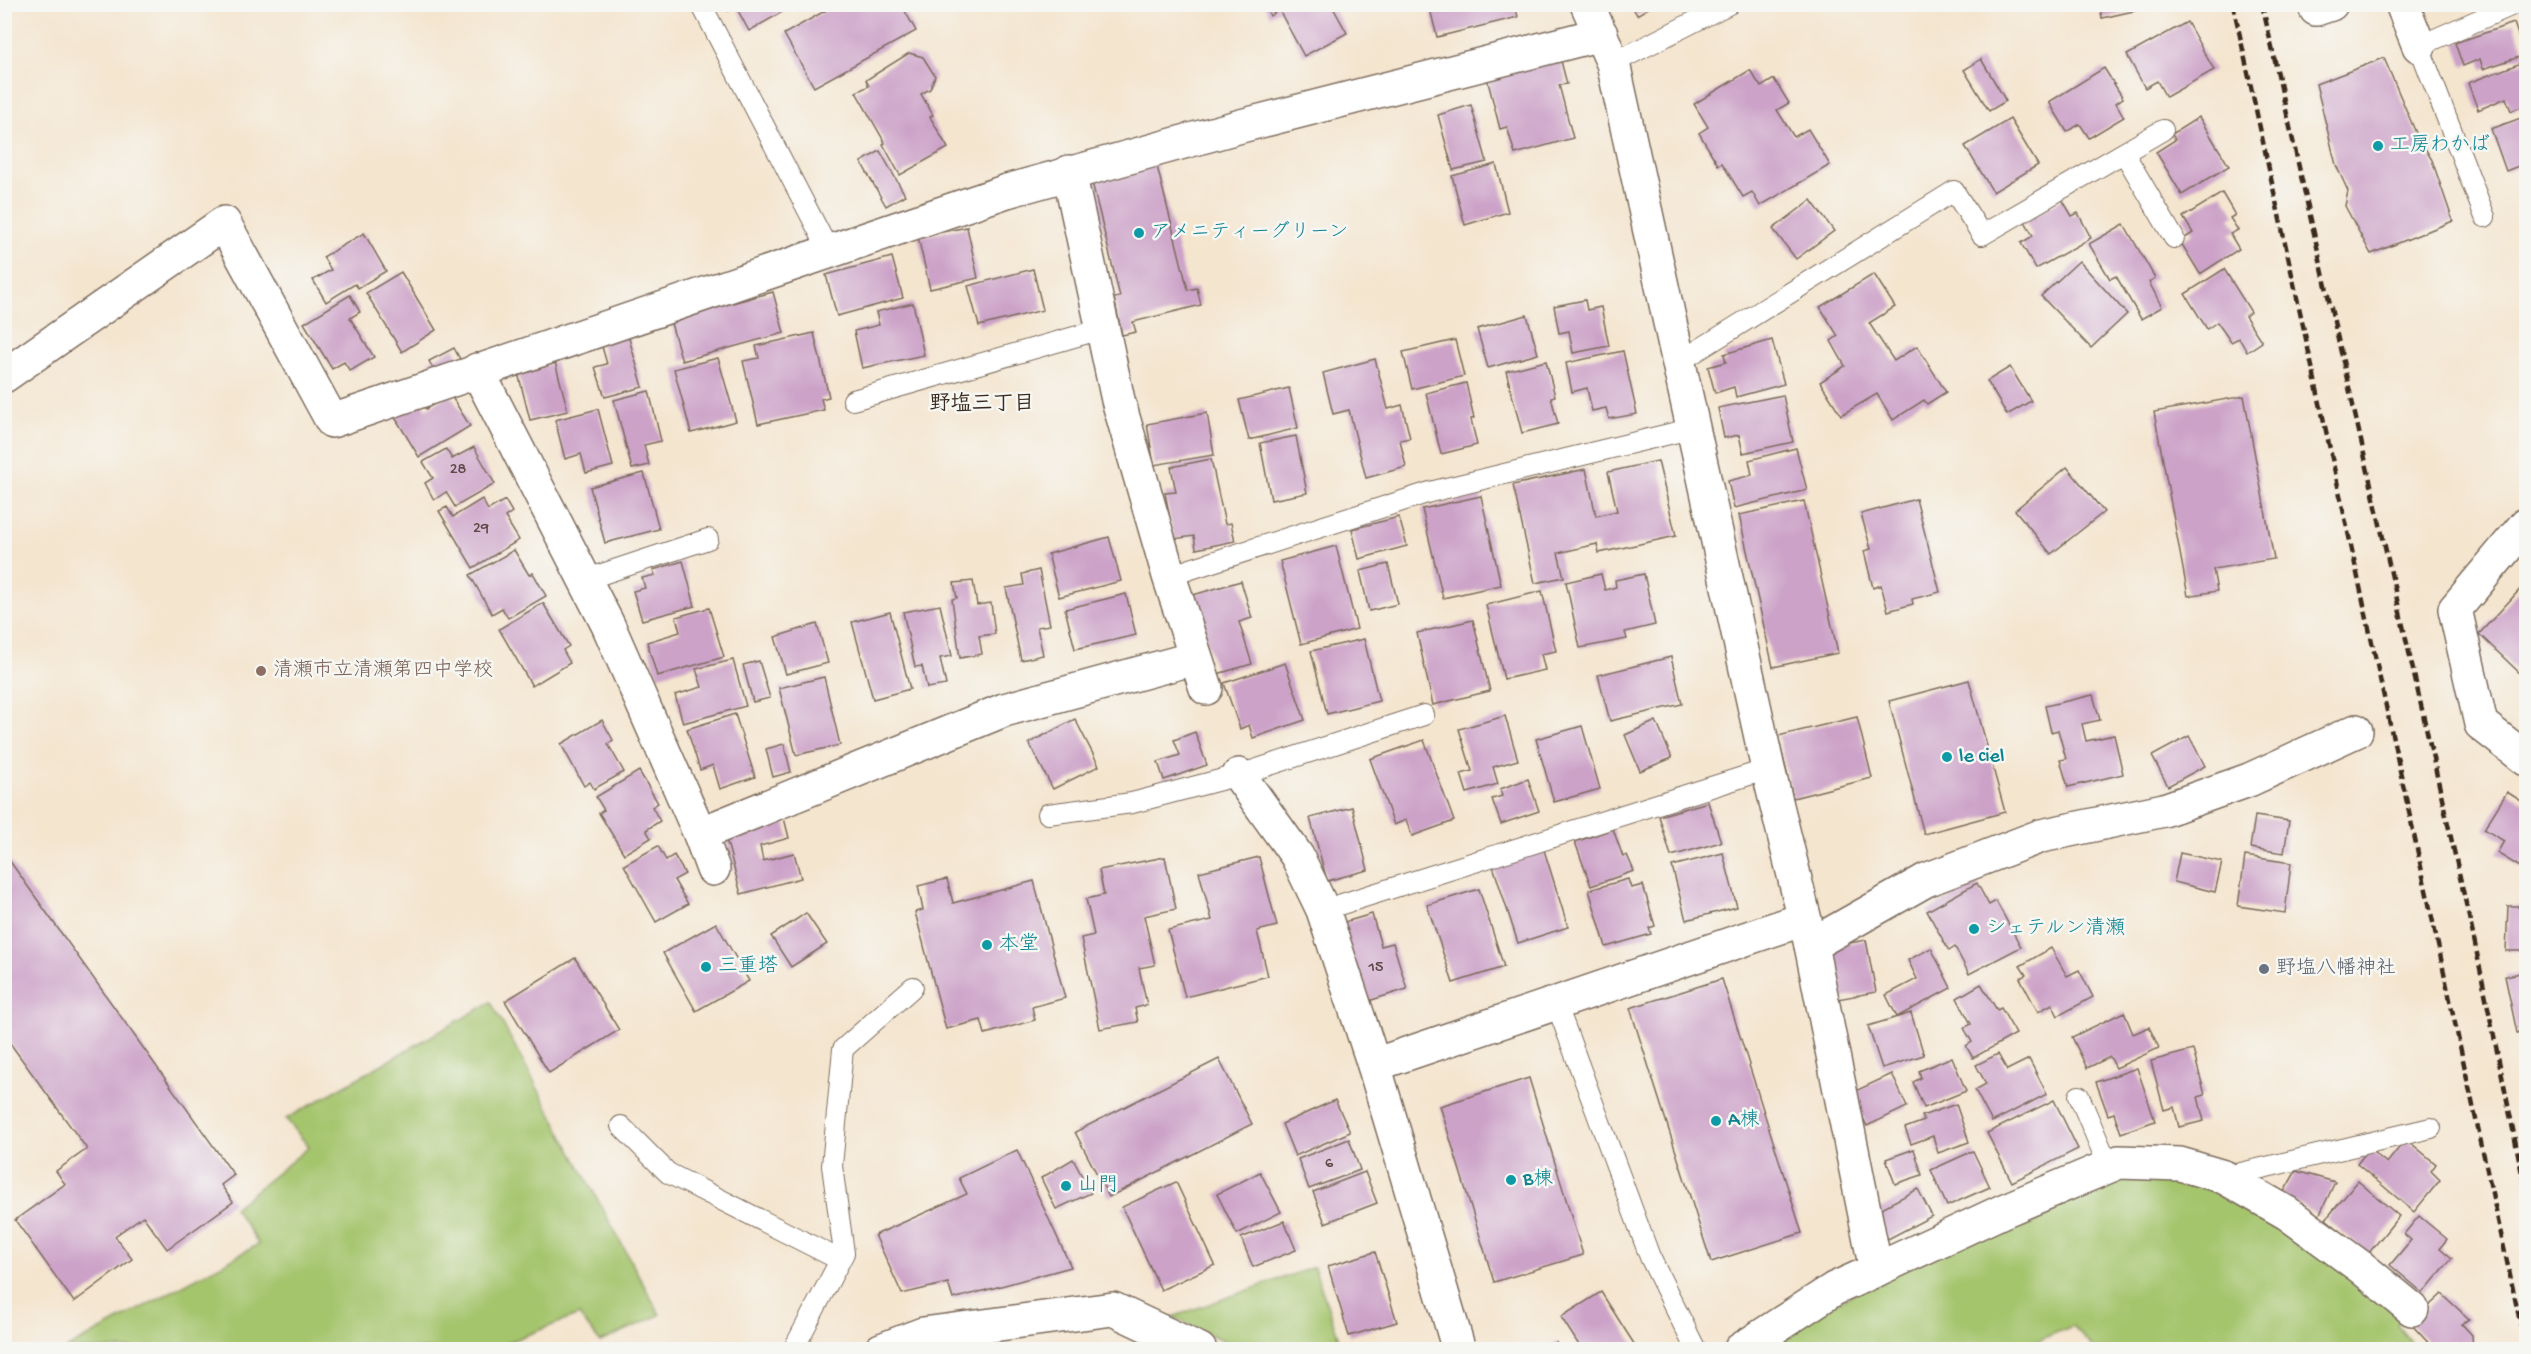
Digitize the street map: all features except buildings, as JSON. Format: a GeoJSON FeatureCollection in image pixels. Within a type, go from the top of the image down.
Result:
{"type":"FeatureCollection","features":[{"type":"Feature","properties":{"kind":"street"},"geometry":{"type":"LineString","coordinates":[[1587,4],[1607,48],[1679,362],[1768,770],[1808,932],[1876,1270]]}},
{"type":"Feature","properties":{"kind":"street"},"geometry":{"type":"LineString","coordinates":[[2315,4],[2316,9],[2331,4]]}},
{"type":"Feature","properties":{"kind":"street"},"geometry":{"type":"LineString","coordinates":[[2402,4],[2420,46]]}},
{"type":"Feature","properties":{"kind":"street"},"geometry":{"type":"LineString","coordinates":[[4,376],[224,223],[332,421],[829,251],[1069,172],[1241,126],[1607,48]]}},
{"type":"Feature","properties":{"kind":"street"},"geometry":{"type":"LineString","coordinates":[[700,834],[1004,710],[1201,673],[1169,576],[1118,400],[1069,172]]}},
{"type":"Feature","properties":{"kind":"street"},"geometry":{"type":"LineString","coordinates":[[477,370],[608,625],[700,834],[713,869]]}},
{"type":"Feature","properties":{"kind":"street"},"geometry":{"type":"LineString","coordinates":[[2526,524],[2456,609],[2481,724],[2526,759]]}},
{"type":"Feature","properties":{"kind":"street"},"geometry":{"type":"LineString","coordinates":[[1374,1065],[1556,1003],[1808,932],[1926,880],[2041,836],[2164,810],[2250,780],[2356,731]]}},
{"type":"Feature","properties":{"kind":"street"},"geometry":{"type":"LineString","coordinates":[[1239,775],[1298,856],[1323,910],[1374,1065],[1459,1350]]}},
{"type":"Feature","properties":{"kind":"street"},"geometry":{"type":"LineString","coordinates":[[1740,1350],[1834,1289],[2003,1211],[2119,1162],[2180,1164],[2223,1177],[2287,1213],[2362,1268],[2412,1309]]}},
{"type":"Feature","properties":{"kind":"street"},"geometry":{"type":"LineString","coordinates":[[881,1350],[923,1334],[1113,1309],[1200,1350]]}},
{"type":"Feature","properties":{"kind":"lane"},"geometry":{"type":"LineString","coordinates":[[701,4],[829,251]]}},
{"type":"Feature","properties":{"kind":"lane"},"geometry":{"type":"LineString","coordinates":[[1607,48],[1729,4]]}},
{"type":"Feature","properties":{"kind":"lane"},"geometry":{"type":"LineString","coordinates":[[2485,217],[2420,46],[2515,4]]}},
{"type":"Feature","properties":{"kind":"lane"},"geometry":{"type":"LineString","coordinates":[[1679,362],[1954,191],[1982,236],[2163,130]]}},
{"type":"Feature","properties":{"kind":"lane"},"geometry":{"type":"LineString","coordinates":[[2124,153],[2174,238]]}},
{"type":"Feature","properties":{"kind":"lane"},"geometry":{"type":"LineString","coordinates":[[853,400],[1102,329]]}},
{"type":"Feature","properties":{"kind":"lane"},"geometry":{"type":"LineString","coordinates":[[1169,576],[1430,492],[1694,428]]}},
{"type":"Feature","properties":{"kind":"lane"},"geometry":{"type":"LineString","coordinates":[[584,580],[708,539]]}},
{"type":"Feature","properties":{"kind":"lane"},"geometry":{"type":"LineString","coordinates":[[1048,814],[1132,803],[1239,775],[1424,715]]}},
{"type":"Feature","properties":{"kind":"lane"},"geometry":{"type":"LineString","coordinates":[[1323,910],[1768,770]]}},
{"type":"Feature","properties":{"kind":"lane"},"geometry":{"type":"LineString","coordinates":[[793,1350],[844,1253],[832,1166],[843,1048],[913,987]]}},
{"type":"Feature","properties":{"kind":"lane"},"geometry":{"type":"LineString","coordinates":[[1556,1003],[1650,1257],[1696,1350]]}},
{"type":"Feature","properties":{"kind":"lane"},"geometry":{"type":"LineString","coordinates":[[2079,1096],[2109,1167]]}},
{"type":"Feature","properties":{"kind":"lane"},"geometry":{"type":"LineString","coordinates":[[621,1126],[668,1173],[840,1260]]}},
{"type":"Feature","properties":{"kind":"lane"},"geometry":{"type":"LineString","coordinates":[[2223,1177],[2431,1128]]}},
{"type":"Feature","properties":{"kind":"green space"},"geometry":{"type":"Polygon","coordinates":[[[491,1002],[660,1315],[600,1342],[579,1315],[490,1349],[66,1349],[259,1244],[234,1208],[309,1147],[286,1119],[491,1002]]]}},
{"type":"Feature","properties":{"kind":"green space"},"geometry":{"type":"Polygon","coordinates":[[[2180,1164],[2412,1309],[2397,1324],[2417,1349],[2095,1349],[2072,1326],[2018,1349],[1740,1350],[2109,1167],[2180,1164]]]}},
{"type":"Feature","properties":{"kind":"green space"},"geometry":{"type":"Polygon","coordinates":[[[1314,1267],[1341,1345],[1332,1349],[1242,1349],[1172,1317],[1314,1267]]]}},
{"type":"Feature","properties":{"kind":"railway"},"geometry":{"type":"LineString","coordinates":[[2233,4],[2526,1349]]}},
{"type":"Feature","properties":{"kind":"railway"},"geometry":{"type":"LineString","coordinates":[[2262,4],[2474,939],[2526,1193]]}},
{"type":"Feature","properties":{"kind":"place","name":"工房わかば"},"geometry":{"type":"Point","coordinates":[2378,146]}},
{"type":"Feature","properties":{"kind":"place","name":"アメニティーグリーン"},"geometry":{"type":"Point","coordinates":[1139,233]}},
{"type":"Feature","properties":{"kind":"place","name":"清瀬市立清瀬第四中学校"},"geometry":{"type":"Point","coordinates":[261,671]}},
{"type":"Feature","properties":{"kind":"place","name":"le ciel"},"geometry":{"type":"Point","coordinates":[1947,757]}},
{"type":"Feature","properties":{"kind":"place","name":"シェテルン清瀬"},"geometry":{"type":"Point","coordinates":[1974,929]}},
{"type":"Feature","properties":{"kind":"place","name":"本堂"},"geometry":{"type":"Point","coordinates":[987,945]}},
{"type":"Feature","properties":{"kind":"place","name":"三重塔"},"geometry":{"type":"Point","coordinates":[706,967]}},
{"type":"Feature","properties":{"kind":"place","name":"野塩八幡神社"},"geometry":{"type":"Point","coordinates":[2264,969]}},
{"type":"Feature","properties":{"kind":"place","name":"A棟"},"geometry":{"type":"Point","coordinates":[1716,1121]}},
{"type":"Feature","properties":{"kind":"place","name":"B棟"},"geometry":{"type":"Point","coordinates":[1511,1180]}},
{"type":"Feature","properties":{"kind":"place","name":"山門"},"geometry":{"type":"Point","coordinates":[1066,1186]}},
{"type":"Feature","properties":{"kind":"district","name":"野塩三丁目"},"geometry":{"type":"Point","coordinates":[982,405]}}]}
